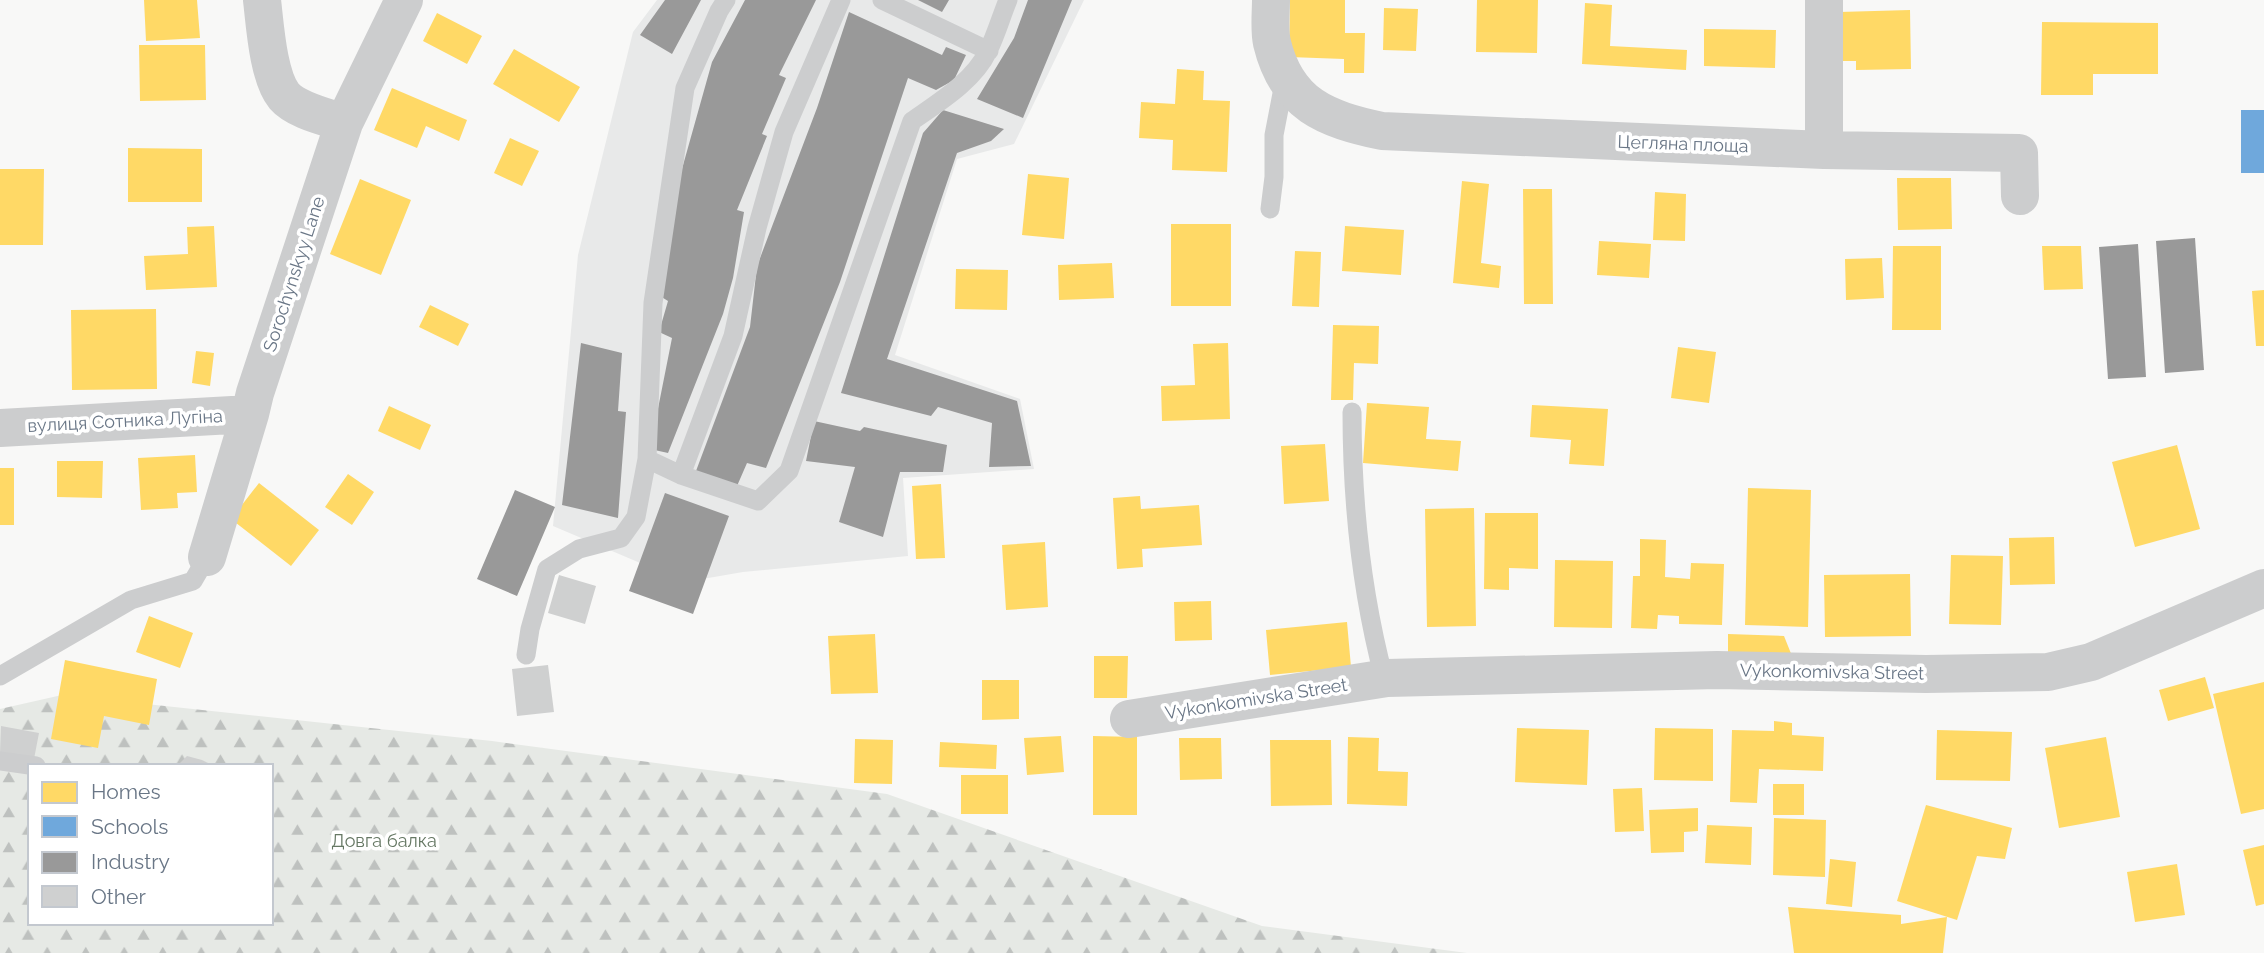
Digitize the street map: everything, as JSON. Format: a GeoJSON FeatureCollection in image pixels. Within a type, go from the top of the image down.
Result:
{"type":"FeatureCollection","features":[{"type":"Feature","properties":{"kind":"street"},"geometry":{"type":"LineString","coordinates":[[262,0],[270,62],[285,96],[310,112],[344,123]]}},
{"type":"Feature","properties":{"kind":"street","name":"Sorochynskyy Lane"},"geometry":{"type":"LineString","coordinates":[[207,557],[255,393],[344,123],[404,0]]}},
{"type":"Feature","properties":{"kind":"street"},"geometry":{"type":"LineString","coordinates":[[1272,0],[1271,42],[1285,77]]}},
{"type":"Feature","properties":{"kind":"street"},"geometry":{"type":"LineString","coordinates":[[1824,0],[1824,150]]}},
{"type":"Feature","properties":{"kind":"street","name":"Цегляна площа"},"geometry":{"type":"LineString","coordinates":[[1285,77],[1309,106],[1344,123],[1382,131],[1824,150],[2019,153],[2020,196]]}},
{"type":"Feature","properties":{"kind":"street","name":"вулиця Сотника Лугіна"},"geometry":{"type":"LineString","coordinates":[[0,428],[250,414]]}},
{"type":"Feature","properties":{"kind":"street","name":"Vykonkomivska Street"},"geometry":{"type":"LineString","coordinates":[[1129,719],[1384,678],[1717,670],[1926,674],[2048,672],[2091,662],[2264,588]]}},
{"type":"Feature","properties":{"kind":"lane"},"geometry":{"type":"LineString","coordinates":[[526,655],[530,629],[547,569],[579,549],[621,538],[636,517],[647,459],[653,303],[685,88],[719,10],[726,0]]}},
{"type":"Feature","properties":{"kind":"lane"},"geometry":{"type":"LineString","coordinates":[[681,475],[733,335],[757,228],[783,132],[841,0]]}},
{"type":"Feature","properties":{"kind":"lane"},"geometry":{"type":"LineString","coordinates":[[883,0],[989,51]]}},
{"type":"Feature","properties":{"kind":"lane"},"geometry":{"type":"LineString","coordinates":[[647,459],[681,475],[758,501],[789,471],[912,121],[942,100],[979,67],[989,51],[1008,0]]}},
{"type":"Feature","properties":{"kind":"lane"},"geometry":{"type":"LineString","coordinates":[[1269,209],[1274,177],[1274,135],[1285,77]]}},
{"type":"Feature","properties":{"kind":"lane"},"geometry":{"type":"LineString","coordinates":[[1352,412],[1352,480],[1371,628],[1384,678]]}},
{"type":"Feature","properties":{"kind":"lane"},"geometry":{"type":"LineString","coordinates":[[0,676],[131,600],[193,581],[207,557]]}},
{"type":"Feature","properties":{"kind":"lane"},"geometry":{"type":"LineString","coordinates":[[0,761],[28,765]]}},
{"type":"Feature","properties":{"kind":"shaded area"},"geometry":{"type":"Polygon","coordinates":[[[657,0],[1084,0],[1014,144],[957,159],[895,355],[1020,399],[1034,469],[903,478],[908,556],[743,572],[685,582],[553,526],[578,255],[633,32],[657,0]]]}},
{"type":"Feature","properties":{"kind":"green space","name":"Довга балка"},"geometry":{"type":"Polygon","coordinates":[[[62,695],[492,741],[887,794],[1262,926],[1467,953],[0,953],[0,709],[62,695]]]}},
{"type":"Feature","properties":{"kind":"building: Homes"},"geometry":{"type":"Polygon","coordinates":[[[144,0],[197,0],[200,38],[146,41],[144,0]]]}},
{"type":"Feature","properties":{"kind":"building: Homes"},"geometry":{"type":"Polygon","coordinates":[[[1290,0],[1345,0],[1345,33],[1365,33],[1364,73],[1344,73],[1344,59],[1289,57],[1290,0]]]}},
{"type":"Feature","properties":{"kind":"building: Homes"},"geometry":{"type":"Polygon","coordinates":[[[1477,0],[1538,0],[1537,53],[1476,52],[1477,0]]]}},
{"type":"Feature","properties":{"kind":"building: Homes"},"geometry":{"type":"Polygon","coordinates":[[[1585,3],[1612,5],[1610,46],[1687,50],[1686,70],[1582,64],[1585,3]]]}},
{"type":"Feature","properties":{"kind":"building: Homes"},"geometry":{"type":"Polygon","coordinates":[[[1384,8],[1418,9],[1416,51],[1383,50],[1384,8]]]}},
{"type":"Feature","properties":{"kind":"building: Homes"},"geometry":{"type":"Polygon","coordinates":[[[1910,10],[1911,69],[1856,70],[1856,61],[1840,61],[1839,12],[1910,10]]]}},
{"type":"Feature","properties":{"kind":"building: Homes"},"geometry":{"type":"Polygon","coordinates":[[[437,13],[482,36],[467,64],[423,41],[437,13]]]}},
{"type":"Feature","properties":{"kind":"building: Homes"},"geometry":{"type":"Polygon","coordinates":[[[2042,22],[2158,23],[2158,74],[2093,74],[2093,95],[2041,95],[2042,22]]]}},
{"type":"Feature","properties":{"kind":"building: Homes"},"geometry":{"type":"Polygon","coordinates":[[[1704,29],[1776,30],[1775,68],[1704,66],[1704,29]]]}},
{"type":"Feature","properties":{"kind":"building: Homes"},"geometry":{"type":"Polygon","coordinates":[[[139,45],[205,45],[206,100],[140,101],[139,45]]]}},
{"type":"Feature","properties":{"kind":"building: Homes"},"geometry":{"type":"Polygon","coordinates":[[[514,49],[580,87],[559,122],[493,84],[514,49]]]}},
{"type":"Feature","properties":{"kind":"building: Homes"},"geometry":{"type":"Polygon","coordinates":[[[1177,69],[1204,71],[1203,100],[1230,101],[1227,172],[1172,170],[1173,140],[1139,138],[1141,102],[1175,104],[1177,69]]]}},
{"type":"Feature","properties":{"kind":"building: Homes"},"geometry":{"type":"Polygon","coordinates":[[[392,88],[467,120],[459,141],[426,126],[417,148],[374,130],[392,88]]]}},
{"type":"Feature","properties":{"kind":"building: Homes"},"geometry":{"type":"Polygon","coordinates":[[[510,138],[539,151],[522,186],[494,173],[510,138]]]}},
{"type":"Feature","properties":{"kind":"building: Homes"},"geometry":{"type":"Polygon","coordinates":[[[128,148],[202,149],[202,202],[128,202],[128,148]]]}},
{"type":"Feature","properties":{"kind":"building: Homes"},"geometry":{"type":"Polygon","coordinates":[[[0,169],[44,169],[43,245],[0,245],[0,169]]]}},
{"type":"Feature","properties":{"kind":"building: Homes"},"geometry":{"type":"Polygon","coordinates":[[[1028,174],[1069,178],[1064,239],[1022,235],[1028,174]]]}},
{"type":"Feature","properties":{"kind":"building: Homes"},"geometry":{"type":"Polygon","coordinates":[[[1897,178],[1951,178],[1952,229],[1898,230],[1897,178]]]}},
{"type":"Feature","properties":{"kind":"building: Homes"},"geometry":{"type":"Polygon","coordinates":[[[360,179],[411,200],[381,275],[330,254],[360,179]]]}},
{"type":"Feature","properties":{"kind":"building: Homes"},"geometry":{"type":"Polygon","coordinates":[[[1462,181],[1489,184],[1481,263],[1501,266],[1499,288],[1453,283],[1462,181]]]}},
{"type":"Feature","properties":{"kind":"building: Homes"},"geometry":{"type":"Polygon","coordinates":[[[1523,189],[1552,189],[1553,304],[1524,304],[1523,189]]]}},
{"type":"Feature","properties":{"kind":"building: Homes"},"geometry":{"type":"Polygon","coordinates":[[[1655,192],[1686,194],[1685,241],[1653,240],[1655,192]]]}},
{"type":"Feature","properties":{"kind":"building: Homes"},"geometry":{"type":"Polygon","coordinates":[[[1171,224],[1231,224],[1231,306],[1171,306],[1171,224]]]}},
{"type":"Feature","properties":{"kind":"building: Homes"},"geometry":{"type":"Polygon","coordinates":[[[214,226],[217,287],[146,290],[144,256],[188,254],[187,227],[214,226]]]}},
{"type":"Feature","properties":{"kind":"building: Homes"},"geometry":{"type":"Polygon","coordinates":[[[1345,226],[1404,230],[1401,275],[1342,271],[1345,226]]]}},
{"type":"Feature","properties":{"kind":"building: Homes"},"geometry":{"type":"Polygon","coordinates":[[[1599,241],[1651,244],[1649,278],[1597,275],[1599,241]]]}},
{"type":"Feature","properties":{"kind":"building: Homes"},"geometry":{"type":"Polygon","coordinates":[[[1893,246],[1941,246],[1941,330],[1892,330],[1893,246]]]}},
{"type":"Feature","properties":{"kind":"building: Homes"},"geometry":{"type":"Polygon","coordinates":[[[2042,246],[2081,246],[2083,289],[2044,290],[2042,246]]]}},
{"type":"Feature","properties":{"kind":"building: Homes"},"geometry":{"type":"Polygon","coordinates":[[[1295,251],[1321,252],[1319,307],[1292,306],[1295,251]]]}},
{"type":"Feature","properties":{"kind":"building: Homes"},"geometry":{"type":"Polygon","coordinates":[[[1882,258],[1884,298],[1846,300],[1845,259],[1882,258]]]}},
{"type":"Feature","properties":{"kind":"building: Homes"},"geometry":{"type":"Polygon","coordinates":[[[1112,263],[1114,298],[1059,300],[1058,265],[1112,263]]]}},
{"type":"Feature","properties":{"kind":"building: Homes"},"geometry":{"type":"Polygon","coordinates":[[[956,269],[1008,270],[1007,310],[955,309],[956,269]]]}},
{"type":"Feature","properties":{"kind":"building: Homes"},"geometry":{"type":"Polygon","coordinates":[[[2264,290],[2264,346],[2256,346],[2252,291],[2264,290]]]}},
{"type":"Feature","properties":{"kind":"building: Homes"},"geometry":{"type":"Polygon","coordinates":[[[430,305],[469,324],[458,346],[419,327],[430,305]]]}},
{"type":"Feature","properties":{"kind":"building: Homes"},"geometry":{"type":"Polygon","coordinates":[[[156,309],[157,389],[72,390],[71,310],[156,309]]]}},
{"type":"Feature","properties":{"kind":"building: Homes"},"geometry":{"type":"Polygon","coordinates":[[[1333,325],[1379,326],[1378,364],[1354,363],[1353,400],[1331,400],[1333,325]]]}},
{"type":"Feature","properties":{"kind":"building: Homes"},"geometry":{"type":"Polygon","coordinates":[[[1228,343],[1230,419],[1162,421],[1161,386],[1195,385],[1193,344],[1228,343]]]}},
{"type":"Feature","properties":{"kind":"building: Homes"},"geometry":{"type":"Polygon","coordinates":[[[1678,347],[1716,352],[1709,403],[1671,398],[1678,347]]]}},
{"type":"Feature","properties":{"kind":"building: Homes"},"geometry":{"type":"Polygon","coordinates":[[[196,351],[214,353],[210,386],[192,383],[196,351]]]}},
{"type":"Feature","properties":{"kind":"building: Homes"},"geometry":{"type":"Polygon","coordinates":[[[1367,403],[1429,407],[1426,439],[1461,441],[1458,471],[1363,463],[1367,403]]]}},
{"type":"Feature","properties":{"kind":"building: Homes"},"geometry":{"type":"Polygon","coordinates":[[[1532,405],[1608,409],[1604,466],[1569,464],[1571,440],[1530,437],[1532,405]]]}},
{"type":"Feature","properties":{"kind":"building: Homes"},"geometry":{"type":"Polygon","coordinates":[[[389,406],[431,425],[420,450],[378,431],[389,406]]]}},
{"type":"Feature","properties":{"kind":"building: Homes"},"geometry":{"type":"Polygon","coordinates":[[[1325,444],[1329,501],[1284,504],[1281,446],[1325,444]]]}},
{"type":"Feature","properties":{"kind":"building: Homes"},"geometry":{"type":"Polygon","coordinates":[[[2177,445],[2200,529],[2135,547],[2112,462],[2177,445]]]}},
{"type":"Feature","properties":{"kind":"building: Homes"},"geometry":{"type":"Polygon","coordinates":[[[195,455],[197,492],[177,493],[178,508],[141,510],[138,458],[195,455]]]}},
{"type":"Feature","properties":{"kind":"building: Homes"},"geometry":{"type":"Polygon","coordinates":[[[57,461],[103,461],[102,498],[57,497],[57,461]]]}},
{"type":"Feature","properties":{"kind":"building: Homes"},"geometry":{"type":"Polygon","coordinates":[[[0,468],[14,468],[14,525],[0,525],[0,468]]]}},
{"type":"Feature","properties":{"kind":"building: Homes"},"geometry":{"type":"Polygon","coordinates":[[[348,474],[374,492],[352,525],[325,507],[348,474]]]}},
{"type":"Feature","properties":{"kind":"building: Homes"},"geometry":{"type":"Polygon","coordinates":[[[259,483],[319,530],[291,566],[231,519],[259,483]]]}},
{"type":"Feature","properties":{"kind":"building: Homes"},"geometry":{"type":"Polygon","coordinates":[[[941,484],[945,558],[916,559],[912,486],[941,484]]]}},
{"type":"Feature","properties":{"kind":"building: Homes"},"geometry":{"type":"Polygon","coordinates":[[[1748,488],[1811,490],[1808,627],[1745,625],[1748,488]]]}},
{"type":"Feature","properties":{"kind":"building: Homes"},"geometry":{"type":"Polygon","coordinates":[[[1140,496],[1141,509],[1199,505],[1202,545],[1142,549],[1143,567],[1117,569],[1113,498],[1140,496]]]}},
{"type":"Feature","properties":{"kind":"building: Homes"},"geometry":{"type":"Polygon","coordinates":[[[1474,508],[1476,626],[1427,627],[1425,509],[1474,508]]]}},
{"type":"Feature","properties":{"kind":"building: Homes"},"geometry":{"type":"Polygon","coordinates":[[[1485,513],[1538,513],[1538,569],[1509,568],[1509,590],[1484,589],[1485,513]]]}},
{"type":"Feature","properties":{"kind":"building: Homes"},"geometry":{"type":"Polygon","coordinates":[[[2054,537],[2055,584],[2010,585],[2009,538],[2054,537]]]}},
{"type":"Feature","properties":{"kind":"building: Homes"},"geometry":{"type":"Polygon","coordinates":[[[1640,539],[1666,540],[1665,577],[1690,579],[1691,563],[1724,564],[1722,625],[1679,624],[1679,616],[1658,615],[1657,629],[1631,628],[1633,576],[1640,576],[1640,539]]]}},
{"type":"Feature","properties":{"kind":"building: Homes"},"geometry":{"type":"Polygon","coordinates":[[[1045,542],[1048,607],[1006,610],[1002,545],[1045,542]]]}},
{"type":"Feature","properties":{"kind":"building: Homes"},"geometry":{"type":"Polygon","coordinates":[[[1951,555],[2003,556],[2001,625],[1949,624],[1951,555]]]}},
{"type":"Feature","properties":{"kind":"building: Homes"},"geometry":{"type":"Polygon","coordinates":[[[1555,560],[1613,561],[1612,628],[1554,627],[1555,560]]]}},
{"type":"Feature","properties":{"kind":"building: Homes"},"geometry":{"type":"Polygon","coordinates":[[[1910,574],[1911,636],[1825,637],[1824,575],[1910,574]]]}},
{"type":"Feature","properties":{"kind":"building: Homes"},"geometry":{"type":"Polygon","coordinates":[[[1211,601],[1212,640],[1175,641],[1174,602],[1211,601]]]}},
{"type":"Feature","properties":{"kind":"building: Homes"},"geometry":{"type":"Polygon","coordinates":[[[149,616],[193,633],[180,668],[136,652],[149,616]]]}},
{"type":"Feature","properties":{"kind":"building: Homes"},"geometry":{"type":"Polygon","coordinates":[[[1347,622],[1351,667],[1270,675],[1266,630],[1347,622]]]}},
{"type":"Feature","properties":{"kind":"building: Homes"},"geometry":{"type":"Polygon","coordinates":[[[875,634],[878,693],[831,694],[828,636],[875,634]]]}},
{"type":"Feature","properties":{"kind":"building: Homes"},"geometry":{"type":"Polygon","coordinates":[[[1728,634],[1784,636],[1792,656],[1728,655],[1728,634]]]}},
{"type":"Feature","properties":{"kind":"building: Homes"},"geometry":{"type":"Polygon","coordinates":[[[1094,656],[1128,656],[1127,698],[1094,698],[1094,656]]]}},
{"type":"Feature","properties":{"kind":"building: Homes"},"geometry":{"type":"Polygon","coordinates":[[[65,660],[157,679],[149,725],[104,716],[98,748],[51,739],[65,660]]]}},
{"type":"Feature","properties":{"kind":"building: Homes"},"geometry":{"type":"Polygon","coordinates":[[[2205,677],[2214,708],[2168,721],[2159,690],[2205,677]]]}},
{"type":"Feature","properties":{"kind":"building: Homes"},"geometry":{"type":"Polygon","coordinates":[[[982,680],[1019,680],[1019,719],[982,720],[982,680]]]}},
{"type":"Feature","properties":{"kind":"building: Homes"},"geometry":{"type":"Polygon","coordinates":[[[2264,682],[2264,809],[2241,814],[2213,694],[2264,682]]]}},
{"type":"Feature","properties":{"kind":"building: Homes"},"geometry":{"type":"Polygon","coordinates":[[[1774,721],[1792,723],[1792,735],[1824,737],[1823,771],[1759,769],[1757,803],[1730,802],[1732,730],[1774,731],[1774,721]]]}},
{"type":"Feature","properties":{"kind":"building: Homes"},"geometry":{"type":"Polygon","coordinates":[[[1517,728],[1589,730],[1587,785],[1515,782],[1517,728]]]}},
{"type":"Feature","properties":{"kind":"building: Homes"},"geometry":{"type":"Polygon","coordinates":[[[1655,728],[1713,729],[1713,781],[1654,780],[1655,728]]]}},
{"type":"Feature","properties":{"kind":"building: Homes"},"geometry":{"type":"Polygon","coordinates":[[[1937,730],[2012,732],[2010,781],[1936,780],[1937,730]]]}},
{"type":"Feature","properties":{"kind":"building: Homes"},"geometry":{"type":"Polygon","coordinates":[[[1061,736],[1064,772],[1027,775],[1024,738],[1061,736]]]}},
{"type":"Feature","properties":{"kind":"building: Homes"},"geometry":{"type":"Polygon","coordinates":[[[1093,736],[1137,737],[1137,815],[1093,815],[1093,736]]]}},
{"type":"Feature","properties":{"kind":"building: Homes"},"geometry":{"type":"Polygon","coordinates":[[[1348,737],[1379,738],[1378,771],[1408,772],[1407,806],[1347,804],[1348,737]]]}},
{"type":"Feature","properties":{"kind":"building: Homes"},"geometry":{"type":"Polygon","coordinates":[[[2106,737],[2120,817],[2059,828],[2045,748],[2106,737]]]}},
{"type":"Feature","properties":{"kind":"building: Homes"},"geometry":{"type":"Polygon","coordinates":[[[1179,738],[1221,738],[1222,779],[1180,780],[1179,738]]]}},
{"type":"Feature","properties":{"kind":"building: Homes"},"geometry":{"type":"Polygon","coordinates":[[[855,739],[893,740],[892,784],[854,783],[855,739]]]}},
{"type":"Feature","properties":{"kind":"building: Homes"},"geometry":{"type":"Polygon","coordinates":[[[1270,740],[1331,740],[1332,805],[1271,806],[1270,740]]]}},
{"type":"Feature","properties":{"kind":"building: Homes"},"geometry":{"type":"Polygon","coordinates":[[[940,742],[997,745],[996,769],[939,767],[940,742]]]}},
{"type":"Feature","properties":{"kind":"building: Homes"},"geometry":{"type":"Polygon","coordinates":[[[961,775],[1008,775],[1008,814],[961,814],[961,775]]]}},
{"type":"Feature","properties":{"kind":"building: Homes"},"geometry":{"type":"Polygon","coordinates":[[[1773,784],[1804,784],[1804,815],[1773,815],[1773,784]]]}},
{"type":"Feature","properties":{"kind":"building: Homes"},"geometry":{"type":"Polygon","coordinates":[[[1642,788],[1644,831],[1615,832],[1613,789],[1642,788]]]}},
{"type":"Feature","properties":{"kind":"building: Homes"},"geometry":{"type":"Polygon","coordinates":[[[1926,805],[2012,828],[2005,859],[1977,856],[1957,920],[1897,901],[1926,805]]]}},
{"type":"Feature","properties":{"kind":"building: Homes"},"geometry":{"type":"Polygon","coordinates":[[[1698,808],[1698,831],[1684,832],[1684,852],[1651,853],[1649,810],[1698,808]]]}},
{"type":"Feature","properties":{"kind":"building: Homes"},"geometry":{"type":"Polygon","coordinates":[[[1774,818],[1826,820],[1825,877],[1773,875],[1774,818]]]}},
{"type":"Feature","properties":{"kind":"building: Homes"},"geometry":{"type":"Polygon","coordinates":[[[1707,825],[1752,827],[1751,865],[1705,863],[1707,825]]]}},
{"type":"Feature","properties":{"kind":"building: Homes"},"geometry":{"type":"Polygon","coordinates":[[[2264,845],[2264,904],[2256,906],[2243,850],[2264,845]]]}},
{"type":"Feature","properties":{"kind":"building: Homes"},"geometry":{"type":"Polygon","coordinates":[[[1830,859],[1856,862],[1852,907],[1826,904],[1830,859]]]}},
{"type":"Feature","properties":{"kind":"building: Homes"},"geometry":{"type":"Polygon","coordinates":[[[2177,864],[2185,915],[2135,922],[2127,872],[2177,864]]]}},
{"type":"Feature","properties":{"kind":"building: Homes"},"geometry":{"type":"Polygon","coordinates":[[[1788,907],[1901,915],[1901,924],[1947,917],[1943,953],[1794,953],[1788,907]]]}},
{"type":"Feature","properties":{"kind":"building: Schools"},"geometry":{"type":"Polygon","coordinates":[[[2241,110],[2264,110],[2264,173],[2241,173],[2241,110]]]}},
{"type":"Feature","properties":{"kind":"building: Industry"},"geometry":{"type":"Polygon","coordinates":[[[665,0],[701,0],[672,54],[640,35],[665,0]]]}},
{"type":"Feature","properties":{"kind":"building: Industry"},"geometry":{"type":"Polygon","coordinates":[[[745,0],[816,0],[779,75],[786,78],[762,134],[767,136],[737,210],[744,212],[733,278],[723,314],[668,453],[650,449],[672,338],[659,332],[668,301],[660,296],[680,176],[712,62],[745,0]]]}},
{"type":"Feature","properties":{"kind":"building: Industry"},"geometry":{"type":"Polygon","coordinates":[[[918,0],[949,0],[942,12],[918,0]]]}},
{"type":"Feature","properties":{"kind":"building: Industry"},"geometry":{"type":"Polygon","coordinates":[[[1028,0],[1072,0],[1023,118],[977,99],[1014,38],[1028,0]]]}},
{"type":"Feature","properties":{"kind":"building: Industry"},"geometry":{"type":"Polygon","coordinates":[[[849,12],[942,55],[946,47],[966,55],[954,80],[936,90],[908,78],[840,282],[766,468],[747,463],[737,486],[696,471],[750,327],[757,266],[817,108],[849,12]]]}},
{"type":"Feature","properties":{"kind":"building: Industry"},"geometry":{"type":"Polygon","coordinates":[[[943,110],[1004,129],[991,141],[957,153],[887,359],[1017,401],[1031,466],[989,467],[992,423],[938,407],[931,416],[841,393],[923,133],[943,110]]]}},
{"type":"Feature","properties":{"kind":"building: Industry"},"geometry":{"type":"Polygon","coordinates":[[[2195,238],[2204,370],[2165,373],[2156,241],[2195,238]]]}},
{"type":"Feature","properties":{"kind":"building: Industry"},"geometry":{"type":"Polygon","coordinates":[[[2138,244],[2146,377],[2108,379],[2099,247],[2138,244]]]}},
{"type":"Feature","properties":{"kind":"building: Industry"},"geometry":{"type":"Polygon","coordinates":[[[581,343],[622,353],[618,411],[626,412],[618,518],[562,505],[581,343]]]}},
{"type":"Feature","properties":{"kind":"building: Industry"},"geometry":{"type":"Polygon","coordinates":[[[814,421],[860,431],[864,427],[947,445],[943,472],[900,472],[883,537],[839,522],[855,467],[806,461],[814,421]]]}},
{"type":"Feature","properties":{"kind":"building: Industry"},"geometry":{"type":"Polygon","coordinates":[[[515,490],[555,507],[517,596],[477,579],[515,490]]]}},
{"type":"Feature","properties":{"kind":"building: Industry"},"geometry":{"type":"Polygon","coordinates":[[[665,493],[729,516],[693,614],[629,591],[665,493]]]}},
{"type":"Feature","properties":{"kind":"building: Other"},"geometry":{"type":"Polygon","coordinates":[[[559,575],[596,586],[585,624],[548,613],[559,575]]]}},
{"type":"Feature","properties":{"kind":"building: Other"},"geometry":{"type":"Polygon","coordinates":[[[548,665],[554,712],[517,716],[512,669],[548,665]]]}},
{"type":"Feature","properties":{"kind":"building: Other"},"geometry":{"type":"Polygon","coordinates":[[[1,726],[39,733],[34,759],[0,753],[1,726]]]}},
{"type":"Feature","properties":{"kind":"building: Other"},"geometry":{"type":"Polygon","coordinates":[[[187,756],[210,764],[179,764],[187,756]]]}}]}
